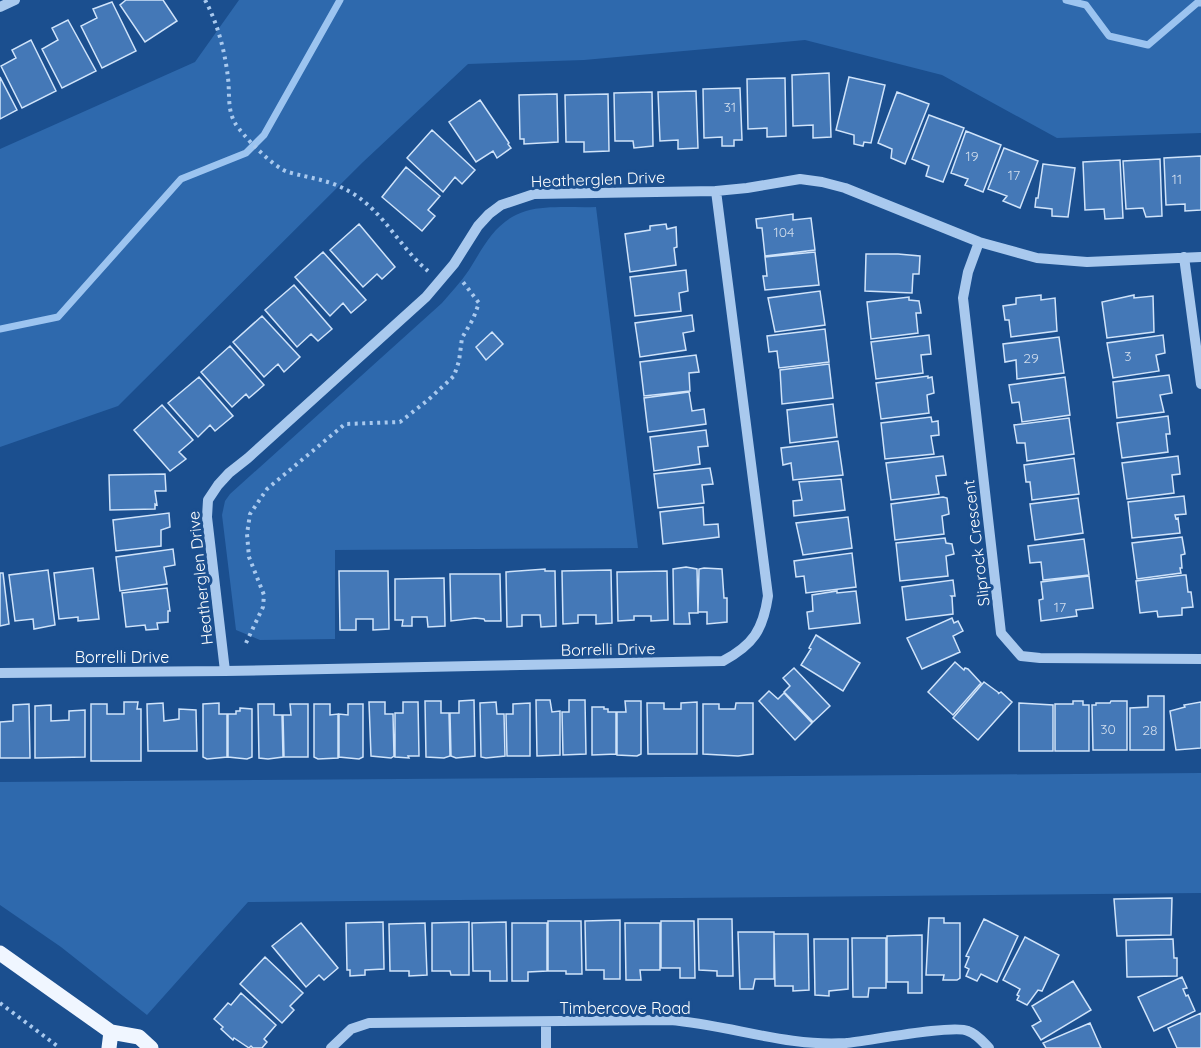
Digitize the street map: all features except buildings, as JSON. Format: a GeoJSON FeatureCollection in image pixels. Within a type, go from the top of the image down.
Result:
{"type":"FeatureCollection","features":[{"type":"Feature","properties":{"kind":"main road"},"geometry":{"type":"LineString","coordinates":[[0,953],[111,1032],[139,1037],[151,1048]]}},
{"type":"Feature","properties":{"kind":"main road"},"geometry":{"type":"LineString","coordinates":[[109,1048],[111,1032]]}},
{"type":"Feature","properties":{"kind":"street"},"geometry":{"type":"LineString","coordinates":[[0,8],[15,0]]}},
{"type":"Feature","properties":{"kind":"street","name":"Heatherglen Drive"},"geometry":{"type":"LineString","coordinates":[[225,671],[207,518],[208,500],[229,473],[426,297],[454,264],[478,226],[501,205],[534,194],[716,191],[800,179],[822,182],[907,212],[979,242],[1018,254],[1087,262],[1201,257]]}},
{"type":"Feature","properties":{"kind":"street","name":"Borrelli Drive"},"geometry":{"type":"LineString","coordinates":[[0,673],[723,661],[742,651],[756,636],[765,616],[768,596],[716,191]]}},
{"type":"Feature","properties":{"kind":"street","name":"Sliprock Crescent"},"geometry":{"type":"LineString","coordinates":[[979,242],[968,272],[963,298],[1001,633],[1020,656],[1201,659]]}},
{"type":"Feature","properties":{"kind":"street"},"geometry":{"type":"LineString","coordinates":[[1184,258],[1201,384]]}},
{"type":"Feature","properties":{"kind":"street","name":"Timbercove Road"},"geometry":{"type":"LineString","coordinates":[[331,1048],[351,1029],[369,1023],[670,1020],[696,1023],[777,1040],[820,1044],[966,1029],[980,1038],[989,1048]]}},
{"type":"Feature","properties":{"kind":"street"},"geometry":{"type":"LineString","coordinates":[[546,1022],[546,1048]]}},
{"type":"Feature","properties":{"kind":"path"},"geometry":{"type":"LineString","coordinates":[[205,0],[223,48],[229,80],[230,114],[237,126],[275,166],[286,172],[332,182],[363,200],[412,257],[428,271]]}},
{"type":"Feature","properties":{"kind":"path"},"geometry":{"type":"LineString","coordinates":[[246,642],[263,607],[264,595],[249,557],[247,534],[250,514],[267,489],[345,424],[400,422],[454,376],[459,361],[462,338],[479,303],[463,282]]}},
{"type":"Feature","properties":{"kind":"path"},"geometry":{"type":"LineString","coordinates":[[0,1003],[60,1048]]}},
{"type":"Feature","properties":{"kind":"shaded area"},"geometry":{"type":"Polygon","coordinates":[[[239,0],[1201,0],[1201,133],[1057,138],[942,75],[805,40],[584,60],[468,64],[363,162],[118,406],[0,447],[0,149],[195,62],[239,0]]]}},
{"type":"Feature","properties":{"kind":"shaded area"},"geometry":{"type":"Polygon","coordinates":[[[596,207],[638,548],[335,550],[335,639],[260,640],[236,630],[222,515],[225,501],[230,494],[442,303],[466,274],[499,227],[516,215],[534,209],[596,207]]]}},
{"type":"Feature","properties":{"kind":"shaded area"},"geometry":{"type":"Polygon","coordinates":[[[1201,773],[1201,893],[248,902],[147,1015],[61,947],[0,905],[0,782],[1201,773]]]}},
{"type":"Feature","properties":{"kind":"waterway"},"geometry":{"type":"LineString","coordinates":[[0,329],[58,317],[181,179],[246,153],[264,135],[340,0]]}},
{"type":"Feature","properties":{"kind":"waterway"},"geometry":{"type":"LineString","coordinates":[[1066,0],[1086,5],[1109,36],[1148,45],[1197,3],[1201,3]]}}]}
